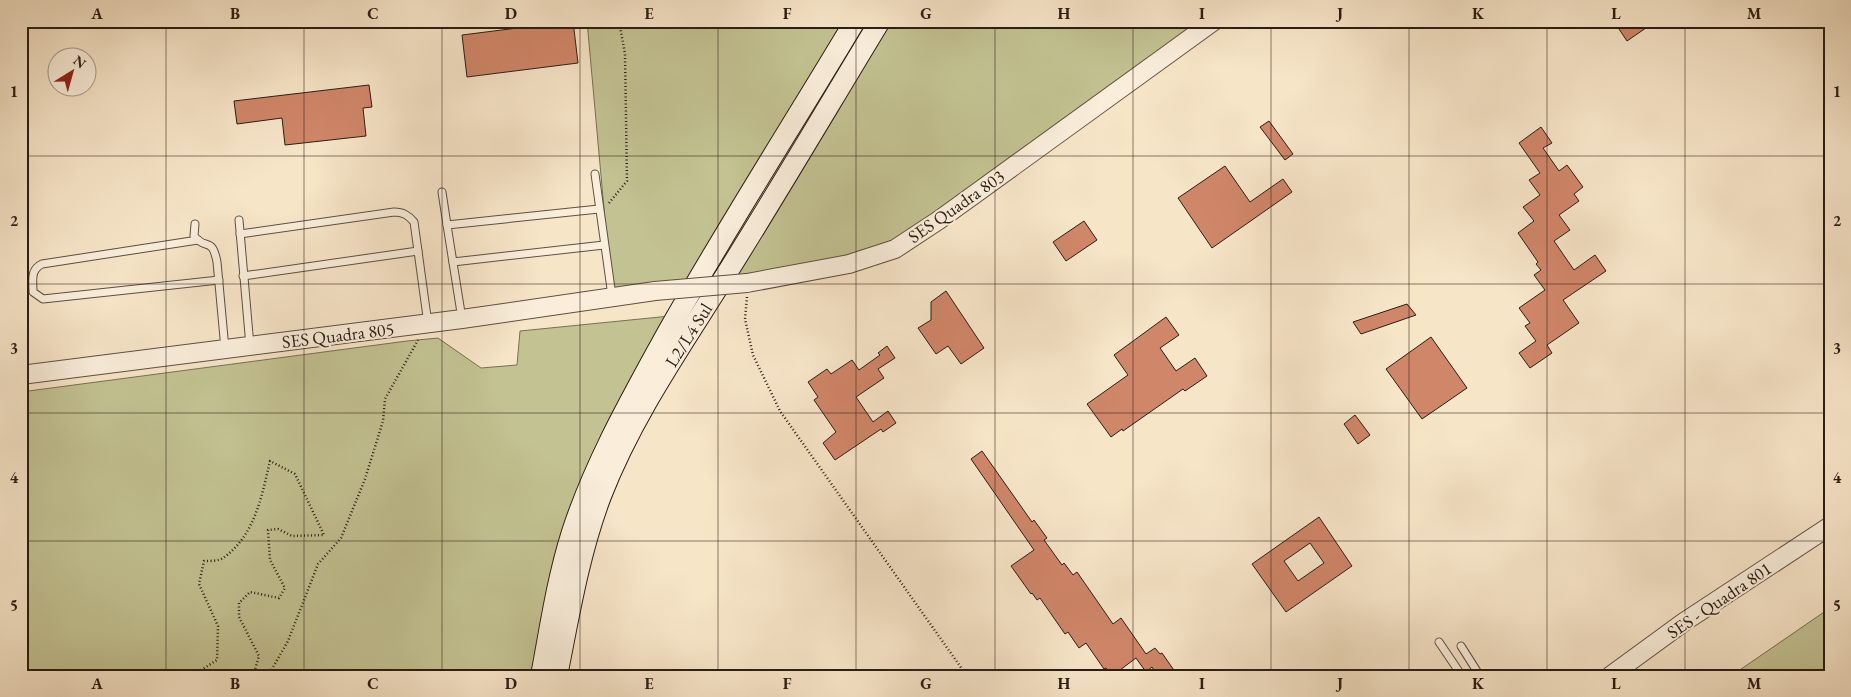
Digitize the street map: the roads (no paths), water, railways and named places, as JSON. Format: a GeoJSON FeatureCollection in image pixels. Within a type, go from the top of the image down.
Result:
{"type":"FeatureCollection","features":[{"type":"Feature","properties":{"kind":"main road","name":"L2/L4 Sul"},"geometry":{"type":"LineString","coordinates":[[541,676],[560,570],[584,498],[606,448],[708,261],[855,21]]}},
{"type":"Feature","properties":{"kind":"main road","name":"L2/L4 Sul"},"geometry":{"type":"LineString","coordinates":[[557,676],[578,574],[589,533],[602,496],[625,444],[645,405],[880,21]]}},
{"type":"Feature","properties":{"kind":"street"},"geometry":{"type":"LineString","coordinates":[[1185,43],[1196,21]]}},
{"type":"Feature","properties":{"kind":"street","name":"SES Quadra 803"},"geometry":{"type":"LineString","coordinates":[[655,291],[748,283],[831,268],[895,249],[939,220],[1214,21]]}},
{"type":"Feature","properties":{"kind":"street","name":"SES Quadra 805"},"geometry":{"type":"LineString","coordinates":[[21,375],[428,324],[655,291]]}},
{"type":"Feature","properties":{"kind":"street","name":"SES - Quadra 801"},"geometry":{"type":"LineString","coordinates":[[1610,676],[1684,622],[1829,527]]}},
{"type":"Feature","properties":{"kind":"lane"},"geometry":{"type":"LineString","coordinates":[[594,174],[612,297]]}},
{"type":"Feature","properties":{"kind":"lane"},"geometry":{"type":"LineString","coordinates":[[442,192],[462,319]]}},
{"type":"Feature","properties":{"kind":"lane"},"geometry":{"type":"LineString","coordinates":[[447,225],[599,209]]}},
{"type":"Feature","properties":{"kind":"lane"},"geometry":{"type":"LineString","coordinates":[[240,234],[400,212],[408,215],[414,222],[428,324]]}},
{"type":"Feature","properties":{"kind":"lane"},"geometry":{"type":"LineString","coordinates":[[239,220],[250,346]]}},
{"type":"Feature","properties":{"kind":"lane"},"geometry":{"type":"LineString","coordinates":[[196,224],[194,236],[214,249],[219,280],[225,349]]}},
{"type":"Feature","properties":{"kind":"lane"},"geometry":{"type":"LineString","coordinates":[[198,240],[42,264],[37,266],[33,272],[33,292],[43,299],[219,280]]}},
{"type":"Feature","properties":{"kind":"lane"},"geometry":{"type":"LineString","coordinates":[[453,262],[604,245]]}},
{"type":"Feature","properties":{"kind":"lane"},"geometry":{"type":"LineString","coordinates":[[243,276],[418,251]]}},
{"type":"Feature","properties":{"kind":"lane"},"geometry":{"type":"LineString","coordinates":[[1439,642],[1462,676]]}},
{"type":"Feature","properties":{"kind":"lane"},"geometry":{"type":"LineString","coordinates":[[1461,646],[1480,676]]}}]}
